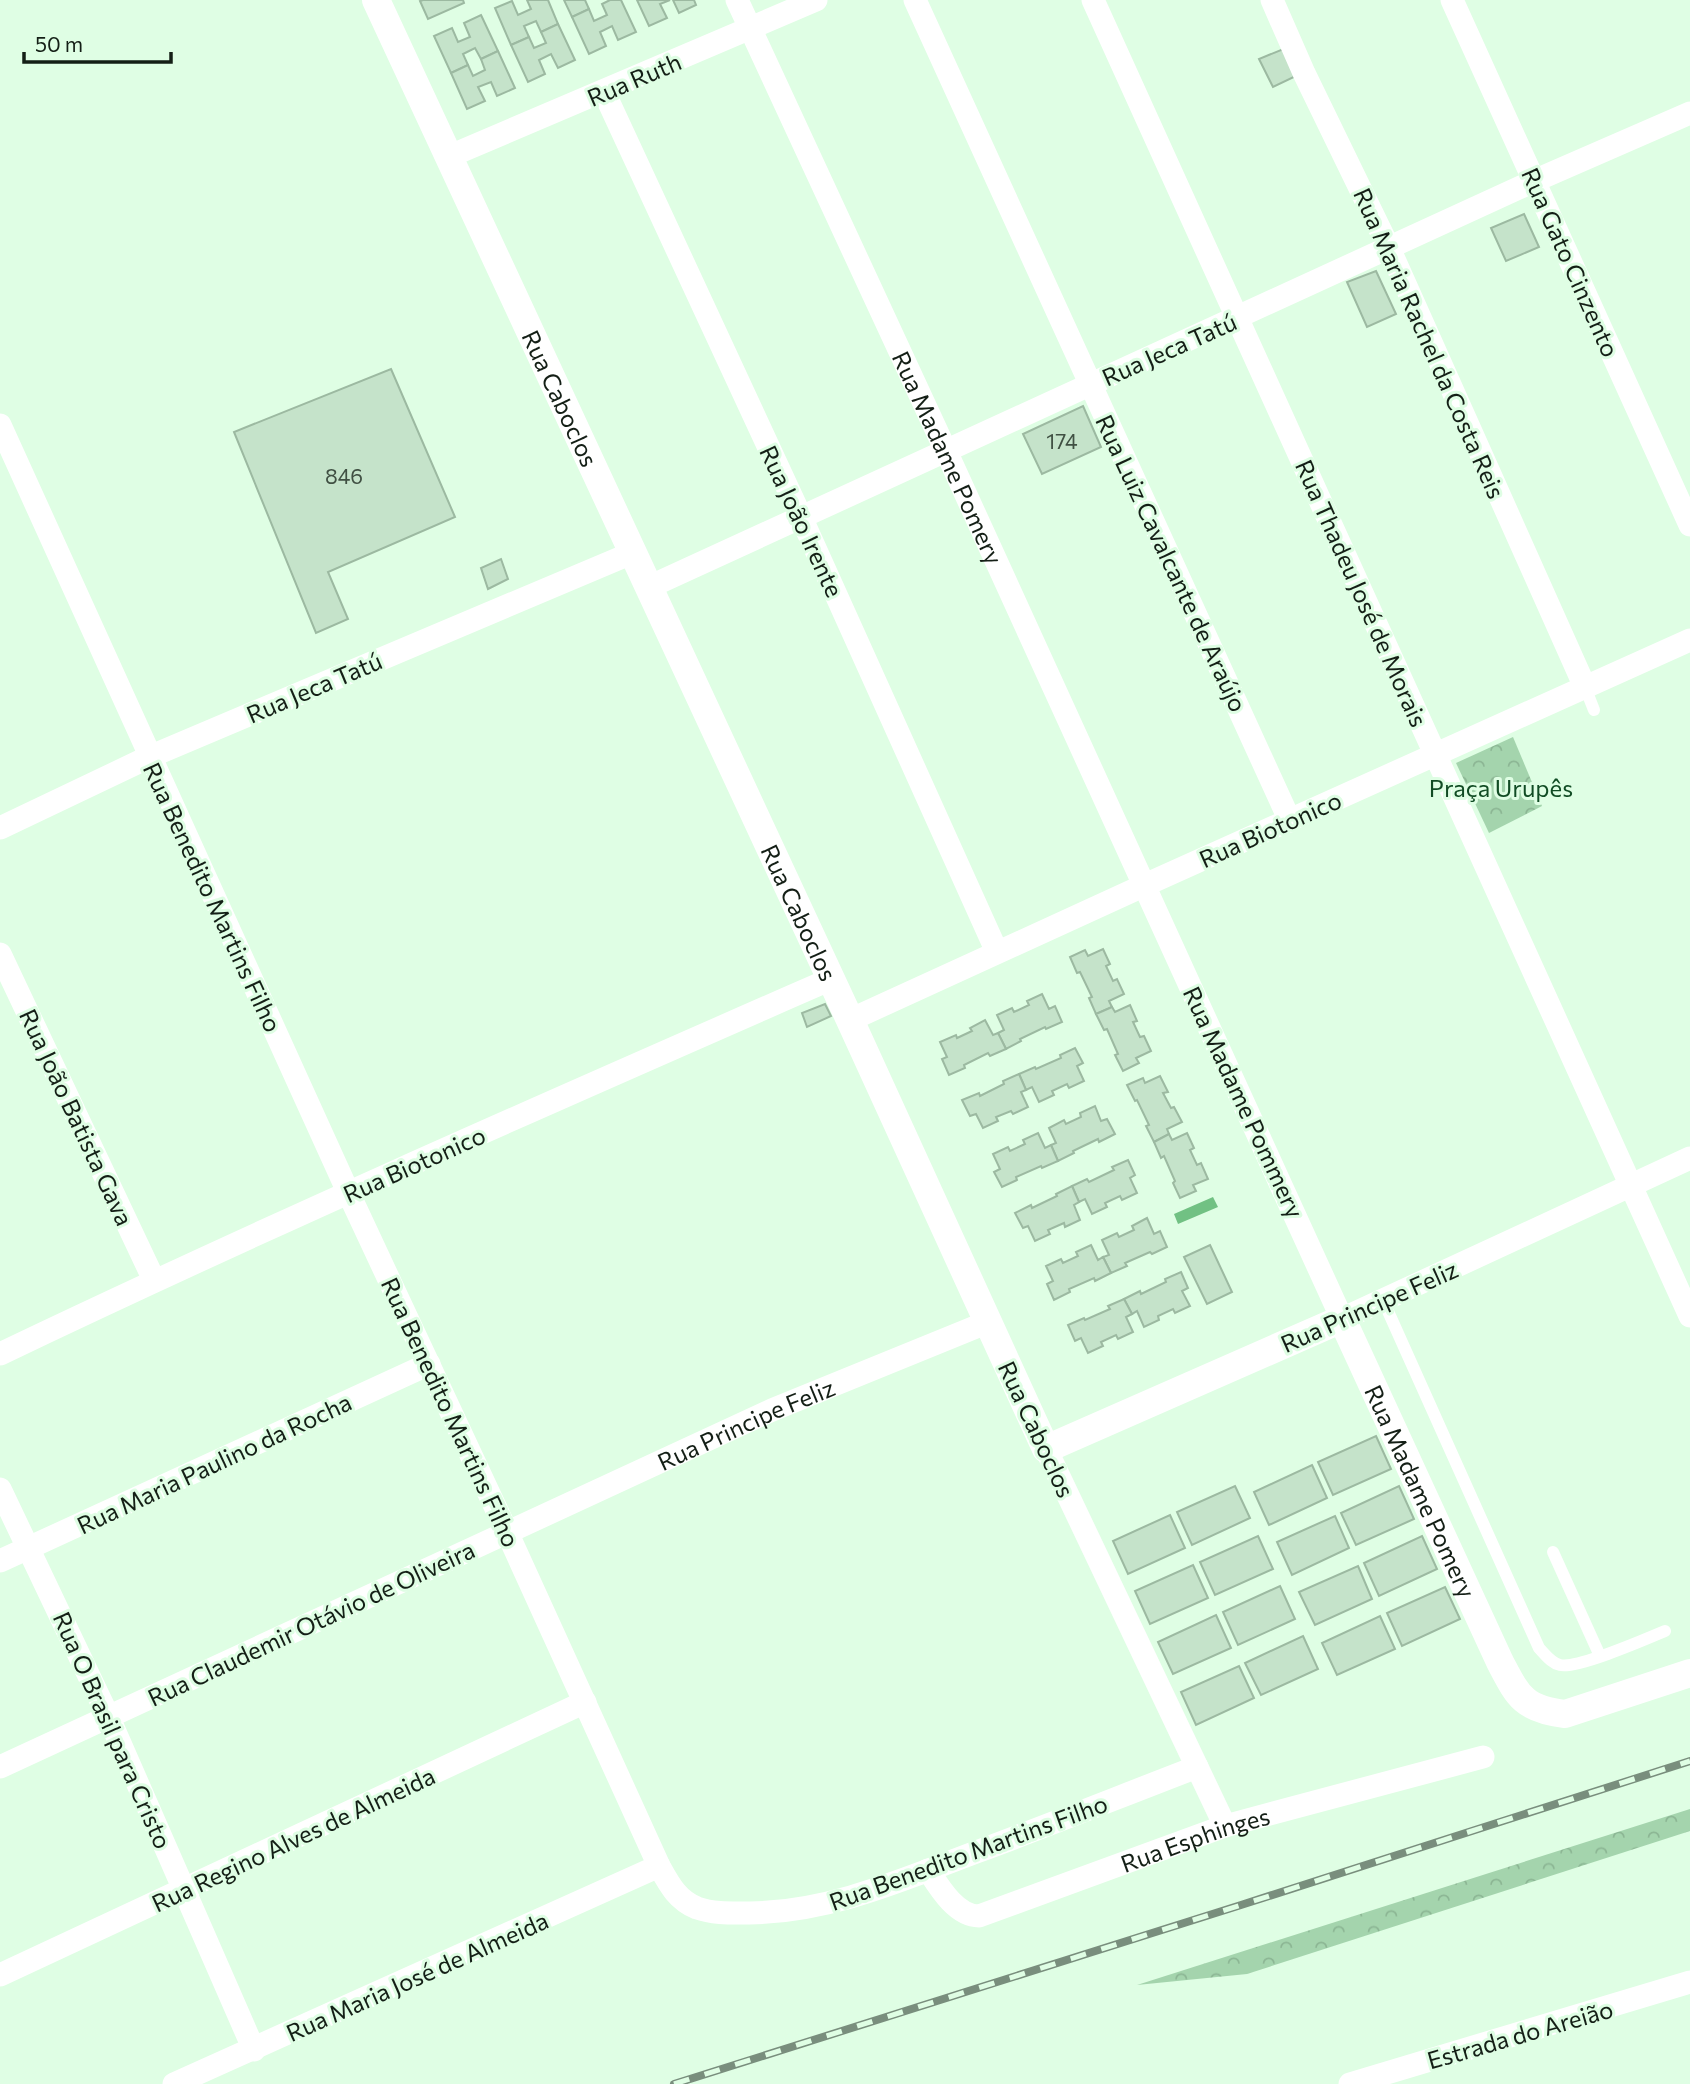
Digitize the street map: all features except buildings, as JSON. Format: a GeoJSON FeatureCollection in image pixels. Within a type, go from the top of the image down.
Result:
{"type":"FeatureCollection","features":[{"type":"Feature","properties":{"kind":"street","name":"Rua Caboclos"},"geometry":{"type":"LineString","coordinates":[[376,0],[850,1020],[1046,1449],[1225,1826]]}},
{"type":"Feature","properties":{"kind":"street"},"geometry":{"type":"LineString","coordinates":[[737,0],[750,29]]}},
{"type":"Feature","properties":{"kind":"street","name":"Rua Ruth"},"geometry":{"type":"LineString","coordinates":[[450,156],[816,0]]}},
{"type":"Feature","properties":{"kind":"street","name":"Rua Luiz Cavalcante de Araújo"},"geometry":{"type":"LineString","coordinates":[[915,0],[1290,821]]}},
{"type":"Feature","properties":{"kind":"street","name":"Rua Thadeu José de Morais"},"geometry":{"type":"LineString","coordinates":[[1093,0],[1690,1316]]}},
{"type":"Feature","properties":{"kind":"street","name":"Rua Maria Rachel da Costa Reis"},"geometry":{"type":"LineString","coordinates":[[1272,0],[1304,74],[1389,248],[1585,687]]}},
{"type":"Feature","properties":{"kind":"street","name":"Rua Gato Cinzento"},"geometry":{"type":"LineString","coordinates":[[1452,0],[1690,525]]}},
{"type":"Feature","properties":{"kind":"street","name":"Rua Madame Pomery"},"geometry":{"type":"LineString","coordinates":[[750,29],[1145,885]]}},
{"type":"Feature","properties":{"kind":"street","name":"Rua João Irente"},"geometry":{"type":"LineString","coordinates":[[604,92],[801,517],[997,952]]}},
{"type":"Feature","properties":{"kind":"street","name":"Rua Jeca Tatú"},"geometry":{"type":"LineString","coordinates":[[649,587],[1534,181],[1690,113]]}},
{"type":"Feature","properties":{"kind":"street","name":"Rua Benedito Martins Filho"},"geometry":{"type":"LineString","coordinates":[[0,425],[349,1194],[659,1866],[673,1891],[682,1900],[697,1908],[726,1913],[780,1912],[824,1904],[853,1897],[928,1870],[1197,1767]]}},
{"type":"Feature","properties":{"kind":"street","name":"Rua Jeca Tatú"},"geometry":{"type":"LineString","coordinates":[[0,828],[149,757],[632,553]]}},
{"type":"Feature","properties":{"kind":"street","name":"Rua Biotonico"},"geometry":{"type":"LineString","coordinates":[[850,1020],[1690,640]]}},
{"type":"Feature","properties":{"kind":"street","name":"Rua Madame Pommery"},"geometry":{"type":"LineString","coordinates":[[1145,885],[1342,1319]]}},
{"type":"Feature","properties":{"kind":"street","name":"Rua João Batista Gava"},"geometry":{"type":"LineString","coordinates":[[0,954],[154,1280]]}},
{"type":"Feature","properties":{"kind":"street","name":"Rua Biotonico"},"geometry":{"type":"LineString","coordinates":[[0,1354],[154,1280],[623,1069],[831,979]]}},
{"type":"Feature","properties":{"kind":"street","name":"Rua Principe Feliz"},"geometry":{"type":"LineString","coordinates":[[1046,1449],[1342,1319],[1690,1158]]}},
{"type":"Feature","properties":{"kind":"street","name":"Rua Madame Pomery"},"geometry":{"type":"LineString","coordinates":[[1342,1319],[1500,1662],[1515,1690],[1529,1705],[1544,1712],[1565,1714],[1690,1673]]}},
{"type":"Feature","properties":{"kind":"street","name":"Rua Principe Feliz"},"geometry":{"type":"LineString","coordinates":[[507,1532],[772,1410],[988,1322]]}},
{"type":"Feature","properties":{"kind":"street","name":"Rua Maria Paulino da Rocha"},"geometry":{"type":"LineString","coordinates":[[0,1561],[429,1364]]}},
{"type":"Feature","properties":{"kind":"street","name":"Rua O Brasil para Cristo"},"geometry":{"type":"LineString","coordinates":[[0,1489],[109,1717],[254,2050]]}},
{"type":"Feature","properties":{"kind":"street","name":"Rua Claudemir Otávio de Oliveira"},"geometry":{"type":"LineString","coordinates":[[0,1767],[507,1532]]}},
{"type":"Feature","properties":{"kind":"street","name":"Rua Regino Alves de Almeida"},"geometry":{"type":"LineString","coordinates":[[0,1975],[585,1702]]}},
{"type":"Feature","properties":{"kind":"street","name":"Rua Esphinges"},"geometry":{"type":"LineString","coordinates":[[928,1870],[965,1913],[979,1916],[1225,1826],[1483,1757]]}},
{"type":"Feature","properties":{"kind":"street","name":"Rua Maria José de Almeida"},"geometry":{"type":"LineString","coordinates":[[174,2084],[659,1866]]}},
{"type":"Feature","properties":{"kind":"street","name":"Estrada do Areião"},"geometry":{"type":"LineString","coordinates":[[1350,2084],[1690,1982]]}},
{"type":"Feature","properties":{"kind":"lane"},"geometry":{"type":"LineString","coordinates":[[1585,687],[1594,710]]}},
{"type":"Feature","properties":{"kind":"lane"},"geometry":{"type":"LineString","coordinates":[[1383,1300],[1539,1648],[1549,1659],[1560,1665],[1568,1665],[1665,1631]]}},
{"type":"Feature","properties":{"kind":"lane"},"geometry":{"type":"LineString","coordinates":[[1553,1552],[1600,1656]]}},
{"type":"Feature","properties":{"kind":"green space","name":"Praça Urupês"},"geometry":{"type":"Polygon","coordinates":[[[1513,737],[1542,806],[1489,833],[1456,763],[1513,737]]]}},
{"type":"Feature","properties":{"kind":"green space"},"geometry":{"type":"Polygon","coordinates":[[[1690,1809],[1690,1831],[1247,1974],[1137,1985],[1690,1809]]]}},
{"type":"Feature","properties":{"kind":"shaded area"},"geometry":{"type":"Polygon","coordinates":[[[1213,1197],[1218,1207],[1178,1224],[1174,1214],[1213,1197]]]}},
{"type":"Feature","properties":{"kind":"railway"},"geometry":{"type":"LineString","coordinates":[[674,2084],[1690,1761]]}}]}
